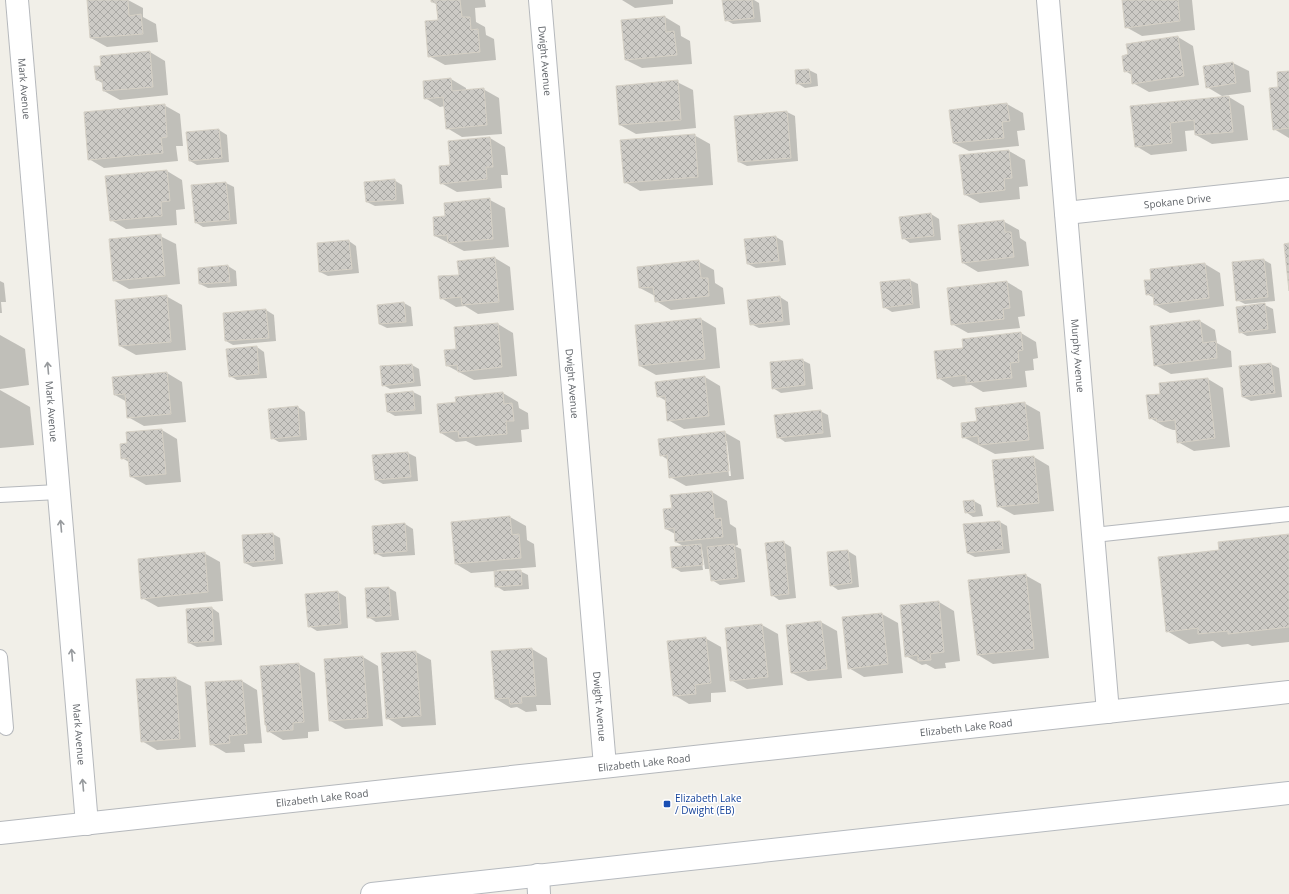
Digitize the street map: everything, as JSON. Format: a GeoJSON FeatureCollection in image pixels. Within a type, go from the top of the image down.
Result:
{"type":"FeatureCollection","features":[{"type":"Feature","properties":{"kind":"street","name":"Mark Avenue"},"geometry":{"type":"LineString","coordinates":[[17,0],[87,824]]}},
{"type":"Feature","properties":{"kind":"street","name":"Dwight Avenue"},"geometry":{"type":"LineString","coordinates":[[540,0],[605,766]]}},
{"type":"Feature","properties":{"kind":"street","name":"Murphy Avenue"},"geometry":{"type":"LineString","coordinates":[[1048,0],[1108,712]]}},
{"type":"Feature","properties":{"kind":"street","name":"Spokane Drive"},"geometry":{"type":"LineString","coordinates":[[1066,213],[1289,189]]}},
{"type":"Feature","properties":{"kind":"street","name":"Elizabeth Lake Road"},"geometry":{"type":"LineString","coordinates":[[0,833],[1289,692]]}},
{"type":"Feature","properties":{"kind":"street"},"geometry":{"type":"LineString","coordinates":[[372,894],[539,885],[1289,793]]}},
{"type":"Feature","properties":{"kind":"lane"},"geometry":{"type":"LineString","coordinates":[[0,496],[58,492]]}},
{"type":"Feature","properties":{"kind":"lane"},"geometry":{"type":"LineString","coordinates":[[1094,535],[1289,514]]}},
{"type":"Feature","properties":{"kind":"lane"},"geometry":{"type":"LineString","coordinates":[[0,658],[6,728]]}},
{"type":"Feature","properties":{"kind":"building"},"geometry":{"type":"Polygon","coordinates":[[[87,0],[128,0],[129,16],[141,14],[143,34],[90,38],[87,0]]]}},
{"type":"Feature","properties":{"kind":"building"},"geometry":{"type":"Polygon","coordinates":[[[431,0],[460,0],[462,17],[470,17],[471,30],[478,29],[480,52],[428,57],[425,21],[438,20],[436,2],[431,2],[431,0]]]}},
{"type":"Feature","properties":{"kind":"building"},"geometry":{"type":"Polygon","coordinates":[[[722,0],[752,0],[754,18],[725,21],[722,0]]]}},
{"type":"Feature","properties":{"kind":"building"},"geometry":{"type":"Polygon","coordinates":[[[1122,0],[1178,0],[1180,21],[1125,28],[1122,0]]]}},
{"type":"Feature","properties":{"kind":"building"},"geometry":{"type":"Polygon","coordinates":[[[665,16],[666,32],[674,31],[677,55],[625,60],[621,20],[665,16]]]}},
{"type":"Feature","properties":{"kind":"building"},"geometry":{"type":"Polygon","coordinates":[[[1178,36],[1184,76],[1132,84],[1131,71],[1124,72],[1122,56],[1128,54],[1126,44],[1178,36]]]}},
{"type":"Feature","properties":{"kind":"building"},"geometry":{"type":"Polygon","coordinates":[[[150,51],[153,87],[103,91],[102,80],[96,80],[94,66],[101,66],[100,56],[150,51]]]}},
{"type":"Feature","properties":{"kind":"building"},"geometry":{"type":"Polygon","coordinates":[[[1233,62],[1236,83],[1206,88],[1203,66],[1233,62]]]}},
{"type":"Feature","properties":{"kind":"building"},"geometry":{"type":"Polygon","coordinates":[[[809,69],[811,83],[796,84],[795,70],[809,69]]]}},
{"type":"Feature","properties":{"kind":"building"},"geometry":{"type":"Polygon","coordinates":[[[1289,71],[1289,128],[1273,130],[1269,88],[1278,87],[1277,72],[1289,71]]]}},
{"type":"Feature","properties":{"kind":"building"},"geometry":{"type":"Polygon","coordinates":[[[451,78],[452,91],[484,88],[487,125],[446,129],[443,97],[424,99],[423,81],[451,78]]]}},
{"type":"Feature","properties":{"kind":"building"},"geometry":{"type":"Polygon","coordinates":[[[678,80],[681,120],[619,125],[616,86],[678,80]]]}},
{"type":"Feature","properties":{"kind":"building"},"geometry":{"type":"Polygon","coordinates":[[[1229,96],[1233,132],[1195,135],[1194,120],[1170,123],[1172,143],[1135,147],[1130,106],[1229,96]]]}},
{"type":"Feature","properties":{"kind":"building"},"geometry":{"type":"Polygon","coordinates":[[[1007,103],[1010,121],[1002,122],[1004,138],[953,143],[949,110],[1007,103]]]}},
{"type":"Feature","properties":{"kind":"building"},"geometry":{"type":"Polygon","coordinates":[[[165,104],[167,137],[161,138],[163,153],[88,160],[84,112],[165,104]]]}},
{"type":"Feature","properties":{"kind":"building"},"geometry":{"type":"Polygon","coordinates":[[[787,111],[791,158],[738,162],[734,116],[787,111]]]}},
{"type":"Feature","properties":{"kind":"building"},"geometry":{"type":"Polygon","coordinates":[[[219,129],[222,158],[189,161],[186,132],[219,129]]]}},
{"type":"Feature","properties":{"kind":"building"},"geometry":{"type":"Polygon","coordinates":[[[695,134],[698,177],[624,183],[620,140],[695,134]]]}},
{"type":"Feature","properties":{"kind":"building"},"geometry":{"type":"Polygon","coordinates":[[[490,137],[493,167],[486,167],[487,179],[440,184],[439,166],[450,165],[448,141],[490,137]]]}},
{"type":"Feature","properties":{"kind":"building"},"geometry":{"type":"Polygon","coordinates":[[[1009,150],[1012,178],[1004,179],[1005,190],[964,195],[959,155],[1009,150]]]}},
{"type":"Feature","properties":{"kind":"building"},"geometry":{"type":"Polygon","coordinates":[[[167,170],[170,201],[161,202],[162,216],[110,221],[105,176],[167,170]]]}},
{"type":"Feature","properties":{"kind":"building"},"geometry":{"type":"Polygon","coordinates":[[[395,179],[396,200],[366,202],[364,182],[395,179]]]}},
{"type":"Feature","properties":{"kind":"building"},"geometry":{"type":"Polygon","coordinates":[[[226,182],[230,220],[195,223],[191,185],[226,182]]]}},
{"type":"Feature","properties":{"kind":"building"},"geometry":{"type":"Polygon","coordinates":[[[490,198],[493,239],[448,243],[447,235],[434,236],[433,217],[445,216],[444,203],[490,198]]]}},
{"type":"Feature","properties":{"kind":"building"},"geometry":{"type":"Polygon","coordinates":[[[931,213],[934,236],[902,239],[899,217],[931,213]]]}},
{"type":"Feature","properties":{"kind":"building"},"geometry":{"type":"Polygon","coordinates":[[[1004,220],[1005,232],[1011,232],[1014,257],[962,263],[958,225],[1004,220]]]}},
{"type":"Feature","properties":{"kind":"building"},"geometry":{"type":"Polygon","coordinates":[[[161,234],[165,276],[113,281],[109,239],[161,234]]]}},
{"type":"Feature","properties":{"kind":"building"},"geometry":{"type":"Polygon","coordinates":[[[776,236],[779,261],[747,264],[744,239],[776,236]]]}},
{"type":"Feature","properties":{"kind":"building"},"geometry":{"type":"Polygon","coordinates":[[[349,240],[352,269],[319,272],[317,243],[349,240]]]}},
{"type":"Feature","properties":{"kind":"building"},"geometry":{"type":"Polygon","coordinates":[[[1289,243],[1289,291],[1284,244],[1289,243]]]}},
{"type":"Feature","properties":{"kind":"building"},"geometry":{"type":"Polygon","coordinates":[[[495,257],[499,302],[462,305],[461,297],[440,299],[438,276],[459,275],[457,261],[495,257]]]}},
{"type":"Feature","properties":{"kind":"building"},"geometry":{"type":"Polygon","coordinates":[[[1264,259],[1268,297],[1236,301],[1232,262],[1264,259]]]}},
{"type":"Feature","properties":{"kind":"building"},"geometry":{"type":"Polygon","coordinates":[[[699,260],[701,278],[708,278],[709,296],[655,302],[653,287],[639,288],[637,267],[699,260]]]}},
{"type":"Feature","properties":{"kind":"building"},"geometry":{"type":"Polygon","coordinates":[[[1205,263],[1209,298],[1154,305],[1153,294],[1146,295],[1144,280],[1151,280],[1150,269],[1205,263]]]}},
{"type":"Feature","properties":{"kind":"building"},"geometry":{"type":"Polygon","coordinates":[[[228,265],[230,282],[199,284],[198,268],[228,265]]]}},
{"type":"Feature","properties":{"kind":"building"},"geometry":{"type":"Polygon","coordinates":[[[910,279],[913,304],[883,308],[880,282],[910,279]]]}},
{"type":"Feature","properties":{"kind":"building"},"geometry":{"type":"Polygon","coordinates":[[[1007,281],[1010,308],[1003,309],[1004,319],[951,325],[947,288],[1007,281]]]}},
{"type":"Feature","properties":{"kind":"building"},"geometry":{"type":"Polygon","coordinates":[[[167,295],[171,342],[119,346],[115,300],[167,295]]]}},
{"type":"Feature","properties":{"kind":"building"},"geometry":{"type":"Polygon","coordinates":[[[780,296],[783,321],[750,325],[747,300],[780,296]]]}},
{"type":"Feature","properties":{"kind":"building"},"geometry":{"type":"Polygon","coordinates":[[[404,302],[406,322],[379,324],[377,305],[404,302]]]}},
{"type":"Feature","properties":{"kind":"building"},"geometry":{"type":"Polygon","coordinates":[[[1265,303],[1268,329],[1239,333],[1236,307],[1265,303]]]}},
{"type":"Feature","properties":{"kind":"building"},"geometry":{"type":"Polygon","coordinates":[[[266,309],[269,338],[225,341],[223,313],[266,309]]]}},
{"type":"Feature","properties":{"kind":"building"},"geometry":{"type":"Polygon","coordinates":[[[701,318],[705,359],[639,366],[635,325],[701,318]]]}},
{"type":"Feature","properties":{"kind":"building"},"geometry":{"type":"Polygon","coordinates":[[[1200,320],[1203,343],[1216,341],[1217,358],[1154,366],[1150,326],[1200,320]]]}},
{"type":"Feature","properties":{"kind":"building"},"geometry":{"type":"Polygon","coordinates":[[[498,323],[502,367],[458,372],[457,365],[446,366],[444,350],[456,349],[454,327],[498,323]]]}},
{"type":"Feature","properties":{"kind":"building"},"geometry":{"type":"Polygon","coordinates":[[[1021,332],[1023,350],[1018,351],[1019,362],[1010,363],[1012,378],[966,383],[966,375],[937,379],[934,351],[963,348],[962,339],[1021,332]]]}},
{"type":"Feature","properties":{"kind":"building"},"geometry":{"type":"Polygon","coordinates":[[[257,346],[259,374],[229,377],[226,349],[257,346]]]}},
{"type":"Feature","properties":{"kind":"building"},"geometry":{"type":"Polygon","coordinates":[[[803,359],[805,385],[772,389],[770,362],[803,359]]]}},
{"type":"Feature","properties":{"kind":"building"},"geometry":{"type":"Polygon","coordinates":[[[1271,363],[1275,393],[1242,397],[1239,366],[1271,363]]]}},
{"type":"Feature","properties":{"kind":"building"},"geometry":{"type":"Polygon","coordinates":[[[412,364],[414,382],[382,386],[380,366],[412,364]]]}},
{"type":"Feature","properties":{"kind":"building"},"geometry":{"type":"Polygon","coordinates":[[[167,372],[171,414],[127,418],[125,394],[114,395],[112,377],[167,372]]]}},
{"type":"Feature","properties":{"kind":"building"},"geometry":{"type":"Polygon","coordinates":[[[705,376],[709,416],[667,421],[665,396],[657,397],[655,382],[705,376]]]}},
{"type":"Feature","properties":{"kind":"building"},"geometry":{"type":"Polygon","coordinates":[[[1208,378],[1215,438],[1177,443],[1175,420],[1157,422],[1156,418],[1149,419],[1146,395],[1160,394],[1159,383],[1208,378]]]}},
{"type":"Feature","properties":{"kind":"building"},"geometry":{"type":"Polygon","coordinates":[[[413,391],[415,410],[387,412],[385,394],[413,391]]]}},
{"type":"Feature","properties":{"kind":"building"},"geometry":{"type":"Polygon","coordinates":[[[503,392],[504,404],[512,403],[514,421],[506,421],[507,434],[459,438],[458,431],[440,433],[437,404],[456,402],[455,397],[503,392]]]}},
{"type":"Feature","properties":{"kind":"building"},"geometry":{"type":"Polygon","coordinates":[[[1025,402],[1029,440],[979,445],[978,436],[962,438],[961,423],[977,421],[975,408],[1025,402]]]}},
{"type":"Feature","properties":{"kind":"building"},"geometry":{"type":"Polygon","coordinates":[[[298,406],[300,436],[271,439],[268,409],[298,406]]]}},
{"type":"Feature","properties":{"kind":"building"},"geometry":{"type":"Polygon","coordinates":[[[821,410],[823,433],[777,438],[774,415],[821,410]]]}},
{"type":"Feature","properties":{"kind":"building"},"geometry":{"type":"Polygon","coordinates":[[[162,429],[166,474],[130,477],[128,458],[121,459],[120,444],[127,443],[126,432],[162,429]]]}},
{"type":"Feature","properties":{"kind":"building"},"geometry":{"type":"Polygon","coordinates":[[[725,431],[729,471],[669,478],[667,455],[660,456],[658,439],[725,431]]]}},
{"type":"Feature","properties":{"kind":"building"},"geometry":{"type":"Polygon","coordinates":[[[408,452],[411,477],[375,480],[372,455],[408,452]]]}},
{"type":"Feature","properties":{"kind":"building"},"geometry":{"type":"Polygon","coordinates":[[[1034,456],[1039,503],[997,507],[992,460],[1034,456]]]}},
{"type":"Feature","properties":{"kind":"building"},"geometry":{"type":"Polygon","coordinates":[[[712,491],[715,519],[721,518],[723,537],[675,542],[674,528],[665,529],[663,509],[672,508],[670,495],[712,491]]]}},
{"type":"Feature","properties":{"kind":"building"},"geometry":{"type":"Polygon","coordinates":[[[974,500],[975,512],[965,513],[963,501],[974,500]]]}},
{"type":"Feature","properties":{"kind":"building"},"geometry":{"type":"Polygon","coordinates":[[[510,516],[512,535],[519,534],[521,558],[455,564],[451,522],[510,516]]]}},
{"type":"Feature","properties":{"kind":"building"},"geometry":{"type":"Polygon","coordinates":[[[1000,521],[1003,549],[967,553],[963,524],[1000,521]]]}},
{"type":"Feature","properties":{"kind":"building"},"geometry":{"type":"Polygon","coordinates":[[[405,523],[407,551],[374,554],[372,526],[405,523]]]}},
{"type":"Feature","properties":{"kind":"building"},"geometry":{"type":"Polygon","coordinates":[[[273,533],[275,560],[244,563],[242,535],[273,533]]]}},
{"type":"Feature","properties":{"kind":"building"},"geometry":{"type":"Polygon","coordinates":[[[1289,534],[1289,627],[1228,634],[1228,631],[1198,634],[1198,628],[1166,632],[1158,557],[1219,550],[1218,542],[1289,534]]]}},
{"type":"Feature","properties":{"kind":"building"},"geometry":{"type":"Polygon","coordinates":[[[784,541],[789,594],[771,596],[765,543],[784,541]]]}},
{"type":"Feature","properties":{"kind":"building"},"geometry":{"type":"Polygon","coordinates":[[[701,544],[703,565],[672,568],[670,547],[701,544]]]}},
{"type":"Feature","properties":{"kind":"building"},"geometry":{"type":"Polygon","coordinates":[[[734,544],[738,578],[711,581],[707,547],[734,544]]]}},
{"type":"Feature","properties":{"kind":"building"},"geometry":{"type":"Polygon","coordinates":[[[848,550],[852,583],[830,586],[827,552],[848,550]]]}},
{"type":"Feature","properties":{"kind":"building"},"geometry":{"type":"Polygon","coordinates":[[[205,552],[208,592],[141,599],[138,559],[205,552]]]}},
{"type":"Feature","properties":{"kind":"building"},"geometry":{"type":"Polygon","coordinates":[[[521,570],[522,585],[495,587],[494,571],[521,570]]]}},
{"type":"Feature","properties":{"kind":"building"},"geometry":{"type":"Polygon","coordinates":[[[1026,574],[1034,649],[977,655],[968,580],[1026,574]]]}},
{"type":"Feature","properties":{"kind":"building"},"geometry":{"type":"Polygon","coordinates":[[[389,587],[391,616],[367,618],[365,588],[389,587]]]}},
{"type":"Feature","properties":{"kind":"building"},"geometry":{"type":"Polygon","coordinates":[[[338,591],[341,624],[308,627],[305,594],[338,591]]]}},
{"type":"Feature","properties":{"kind":"building"},"geometry":{"type":"Polygon","coordinates":[[[939,601],[944,652],[930,654],[931,660],[918,661],[918,655],[905,657],[900,605],[939,601]]]}},
{"type":"Feature","properties":{"kind":"building"},"geometry":{"type":"Polygon","coordinates":[[[212,607],[214,641],[188,643],[186,609],[212,607]]]}},
{"type":"Feature","properties":{"kind":"building"},"geometry":{"type":"Polygon","coordinates":[[[882,613],[888,664],[848,669],[842,617],[882,613]]]}},
{"type":"Feature","properties":{"kind":"building"},"geometry":{"type":"Polygon","coordinates":[[[821,621],[827,669],[791,673],[786,625],[821,621]]]}},
{"type":"Feature","properties":{"kind":"building"},"geometry":{"type":"Polygon","coordinates":[[[762,624],[768,677],[730,681],[725,628],[762,624]]]}},
{"type":"Feature","properties":{"kind":"building"},"geometry":{"type":"Polygon","coordinates":[[[706,637],[711,683],[695,685],[696,694],[673,696],[667,641],[706,637]]]}},
{"type":"Feature","properties":{"kind":"building"},"geometry":{"type":"Polygon","coordinates":[[[532,648],[536,696],[521,697],[522,703],[510,704],[509,698],[495,699],[491,651],[532,648]]]}},
{"type":"Feature","properties":{"kind":"building"},"geometry":{"type":"Polygon","coordinates":[[[416,651],[421,716],[386,719],[381,653],[416,651]]]}},
{"type":"Feature","properties":{"kind":"building"},"geometry":{"type":"Polygon","coordinates":[[[363,656],[368,718],[329,721],[324,659],[363,656]]]}},
{"type":"Feature","properties":{"kind":"building"},"geometry":{"type":"Polygon","coordinates":[[[299,663],[304,722],[293,723],[293,730],[267,732],[265,725],[260,666],[299,663]]]}},
{"type":"Feature","properties":{"kind":"building"},"geometry":{"type":"Polygon","coordinates":[[[176,677],[180,739],[141,742],[136,679],[176,677]]]}},
{"type":"Feature","properties":{"kind":"building"},"geometry":{"type":"Polygon","coordinates":[[[242,680],[247,734],[229,736],[230,743],[210,745],[205,682],[242,680]]]}},
{"type":"Feature","properties":{"kind":"place","name":"Elizabeth Lake / Dwight (EB)"},"geometry":{"type":"Point","coordinates":[667,804]}}]}
